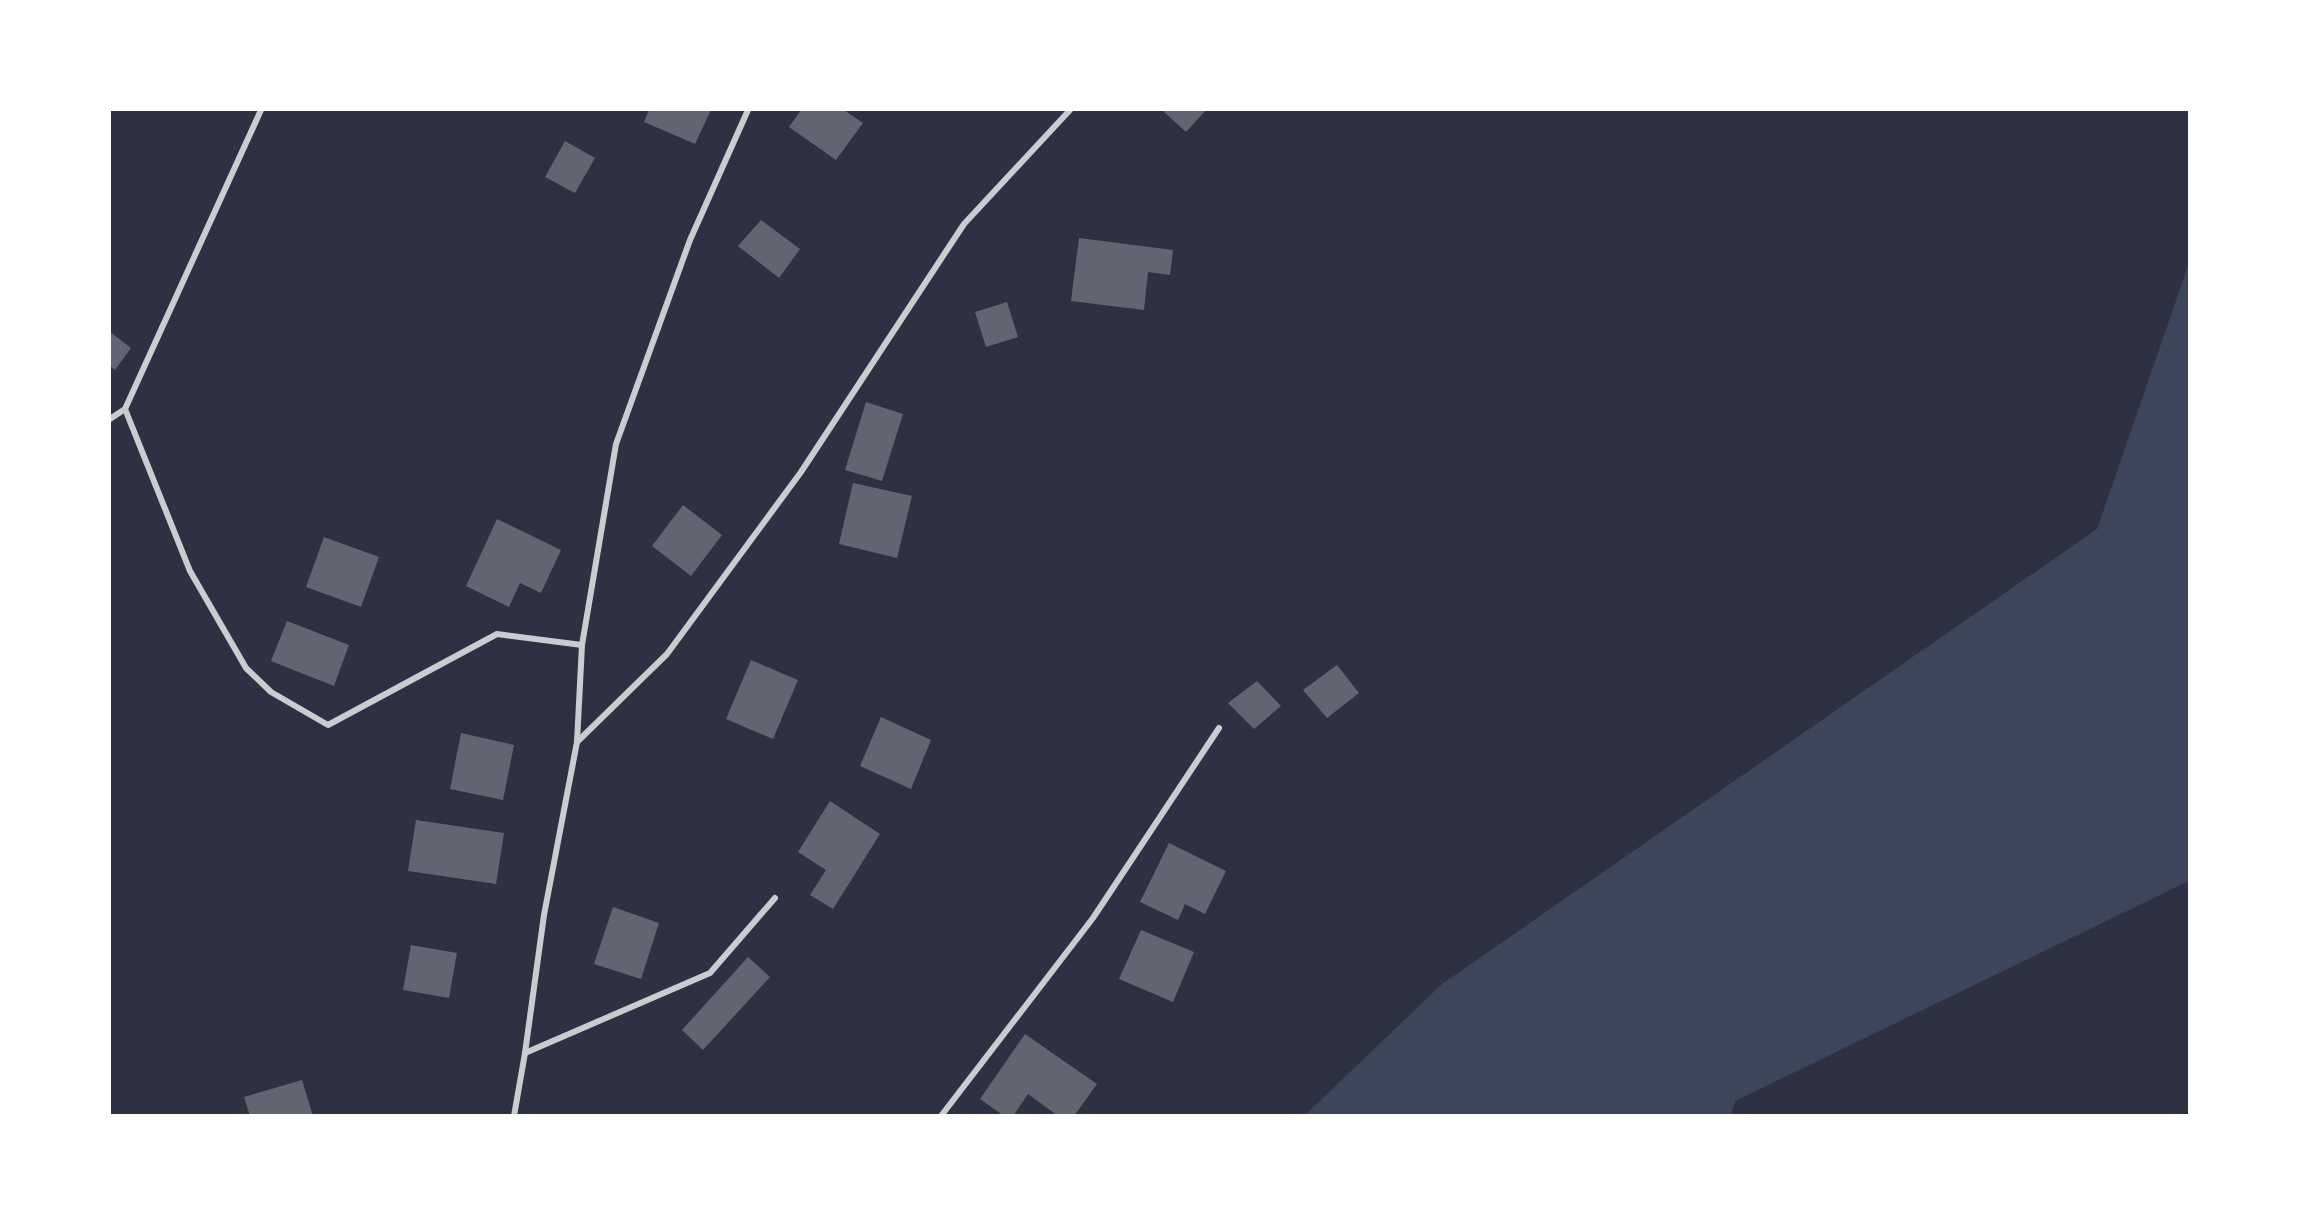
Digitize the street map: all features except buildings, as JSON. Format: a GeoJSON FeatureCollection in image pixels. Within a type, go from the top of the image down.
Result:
{"type":"FeatureCollection","features":[{"type":"Feature","properties":{"kind":"street"},"geometry":{"type":"LineString","coordinates":[[110,419],[125,409],[261,110]]}},
{"type":"Feature","properties":{"kind":"street"},"geometry":{"type":"LineString","coordinates":[[514,1116],[525,1053],[543,915],[578,742],[582,645],[616,444],[690,240],[748,110]]}},
{"type":"Feature","properties":{"kind":"street"},"geometry":{"type":"LineString","coordinates":[[578,742],[667,654],[801,472],[963,224],[1070,110]]}},
{"type":"Feature","properties":{"kind":"street"},"geometry":{"type":"LineString","coordinates":[[125,409],[190,571],[246,668],[271,692],[328,725],[497,634],[582,645]]}},
{"type":"Feature","properties":{"kind":"street"},"geometry":{"type":"LineString","coordinates":[[940,1116],[1093,918],[1220,728]]}},
{"type":"Feature","properties":{"kind":"street"},"geometry":{"type":"LineString","coordinates":[[525,1053],[710,973],[775,898]]}},
{"type":"Feature","properties":{"kind":"shaded area"},"geometry":{"type":"Polygon","coordinates":[[[2189,263],[2189,881],[1735,1101],[1731,1115],[1305,1115],[1442,984],[2097,529],[2189,263]]]}}]}
